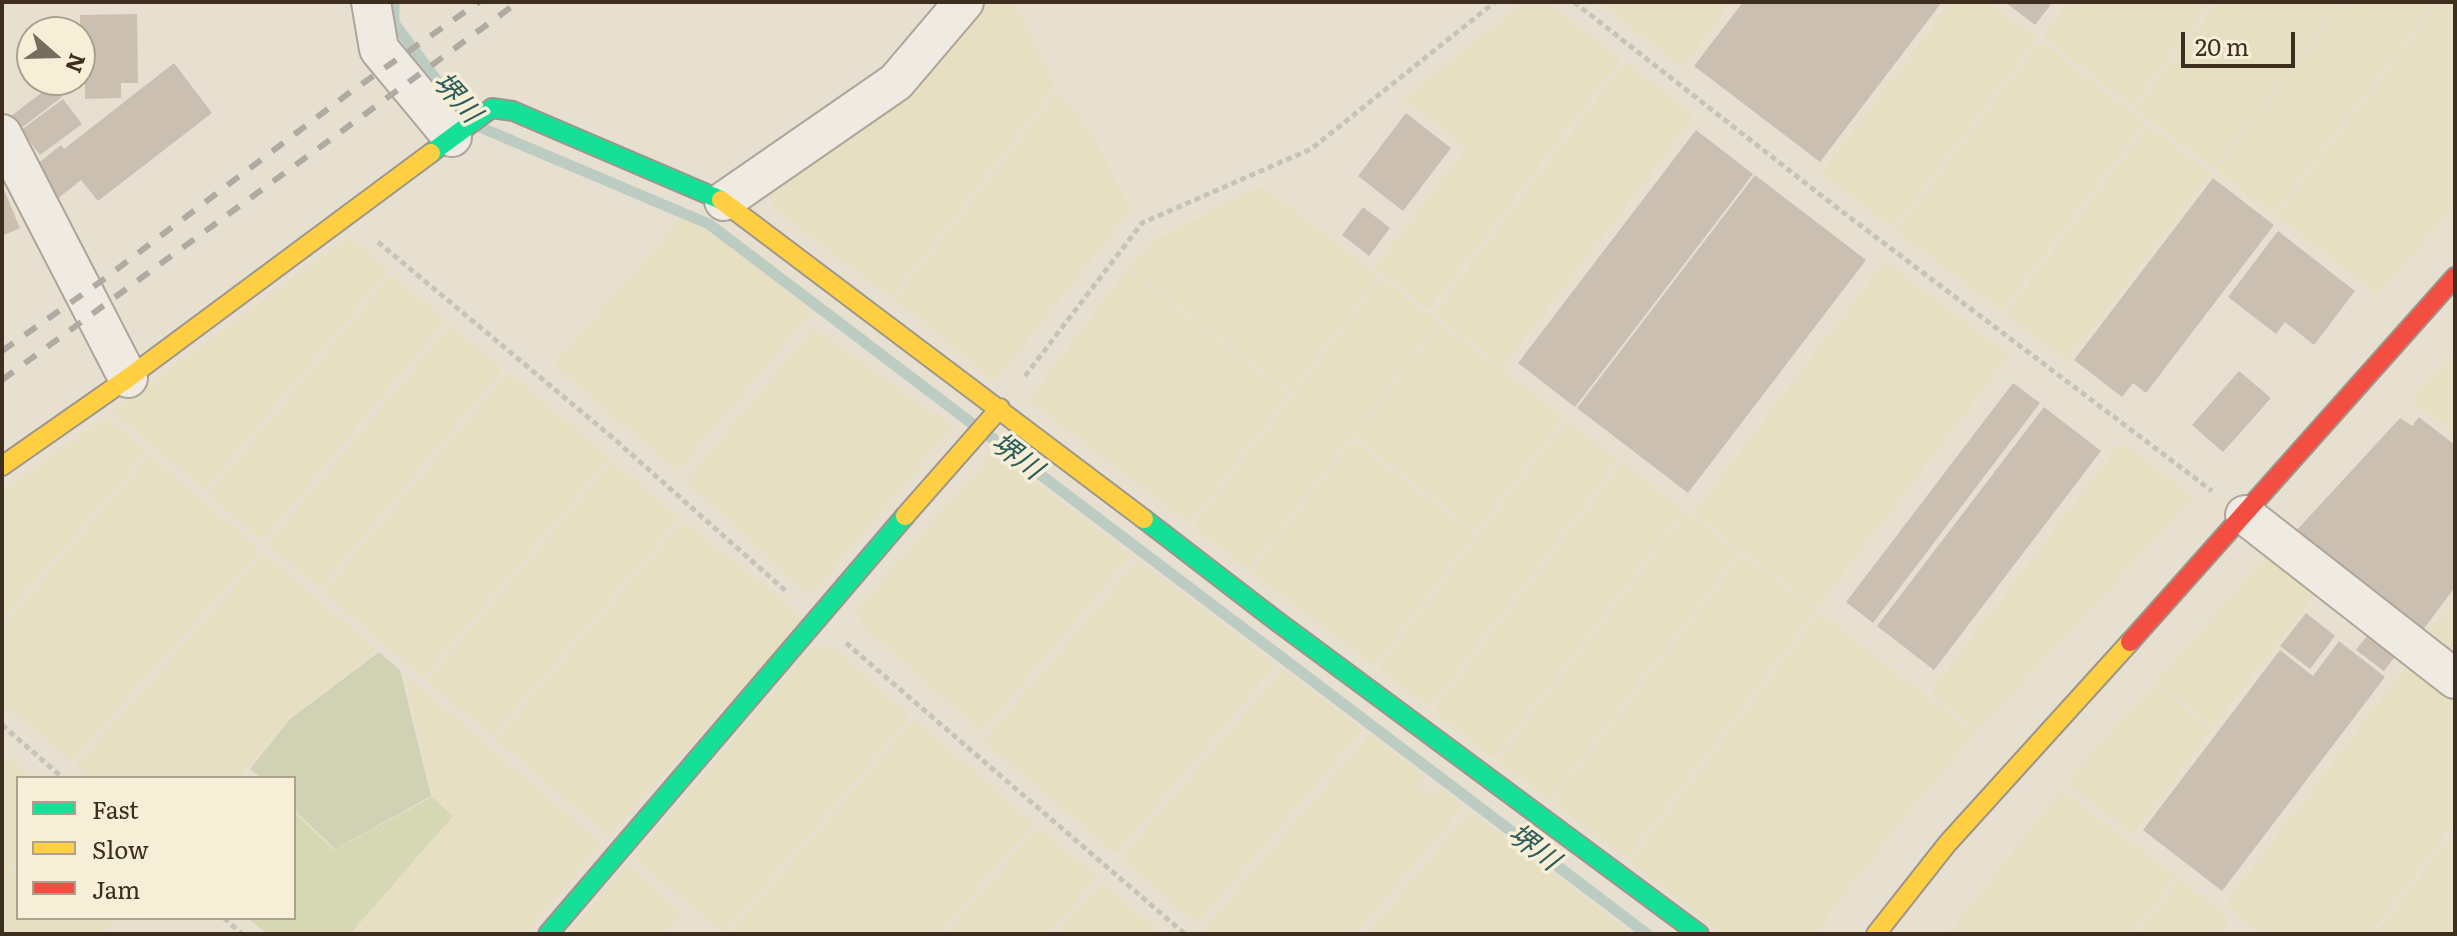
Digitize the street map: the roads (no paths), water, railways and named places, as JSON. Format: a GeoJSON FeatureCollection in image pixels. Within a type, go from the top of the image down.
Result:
{"type":"FeatureCollection","features":[{"type":"Feature","properties":{"kind":"street"},"geometry":{"type":"LineString","coordinates":[[371,2],[379,49],[417,98],[466,127]]}},
{"type":"Feature","properties":{"kind":"street"},"geometry":{"type":"LineString","coordinates":[[724,201],[896,82],[964,2]]}},
{"type":"Feature","properties":{"kind":"street"},"geometry":{"type":"LineString","coordinates":[[2,466],[128,378],[492,108],[513,111],[724,201],[994,415],[1699,934]]}},
{"type":"Feature","properties":{"kind":"street"},"geometry":{"type":"LineString","coordinates":[[2,134],[128,378]]}},
{"type":"Feature","properties":{"kind":"street"},"geometry":{"type":"LineString","coordinates":[[1876,934],[1947,844],[2245,515],[2455,277]]}},
{"type":"Feature","properties":{"kind":"street"},"geometry":{"type":"LineString","coordinates":[[548,934],[816,618],[994,415]]}},
{"type":"Feature","properties":{"kind":"street"},"geometry":{"type":"LineString","coordinates":[[2245,515],[2455,679]]}},
{"type":"Feature","properties":{"kind":"waterway","name":"堺川"},"geometry":{"type":"LineString","coordinates":[[394,2],[394,23],[464,117]]}},
{"type":"Feature","properties":{"kind":"waterway","name":"堺川"},"geometry":{"type":"LineString","coordinates":[[482,128],[709,224],[974,425]]}},
{"type":"Feature","properties":{"kind":"waterway","name":"堺川"},"geometry":{"type":"LineString","coordinates":[[988,435],[1647,934]]}},
{"type":"Feature","properties":{"kind":"railway"},"geometry":{"type":"LineString","coordinates":[[2,351],[100,282],[349,93],[479,2]]}},
{"type":"Feature","properties":{"kind":"railway"},"geometry":{"type":"LineString","coordinates":[[2,380],[518,2]]}}]}
